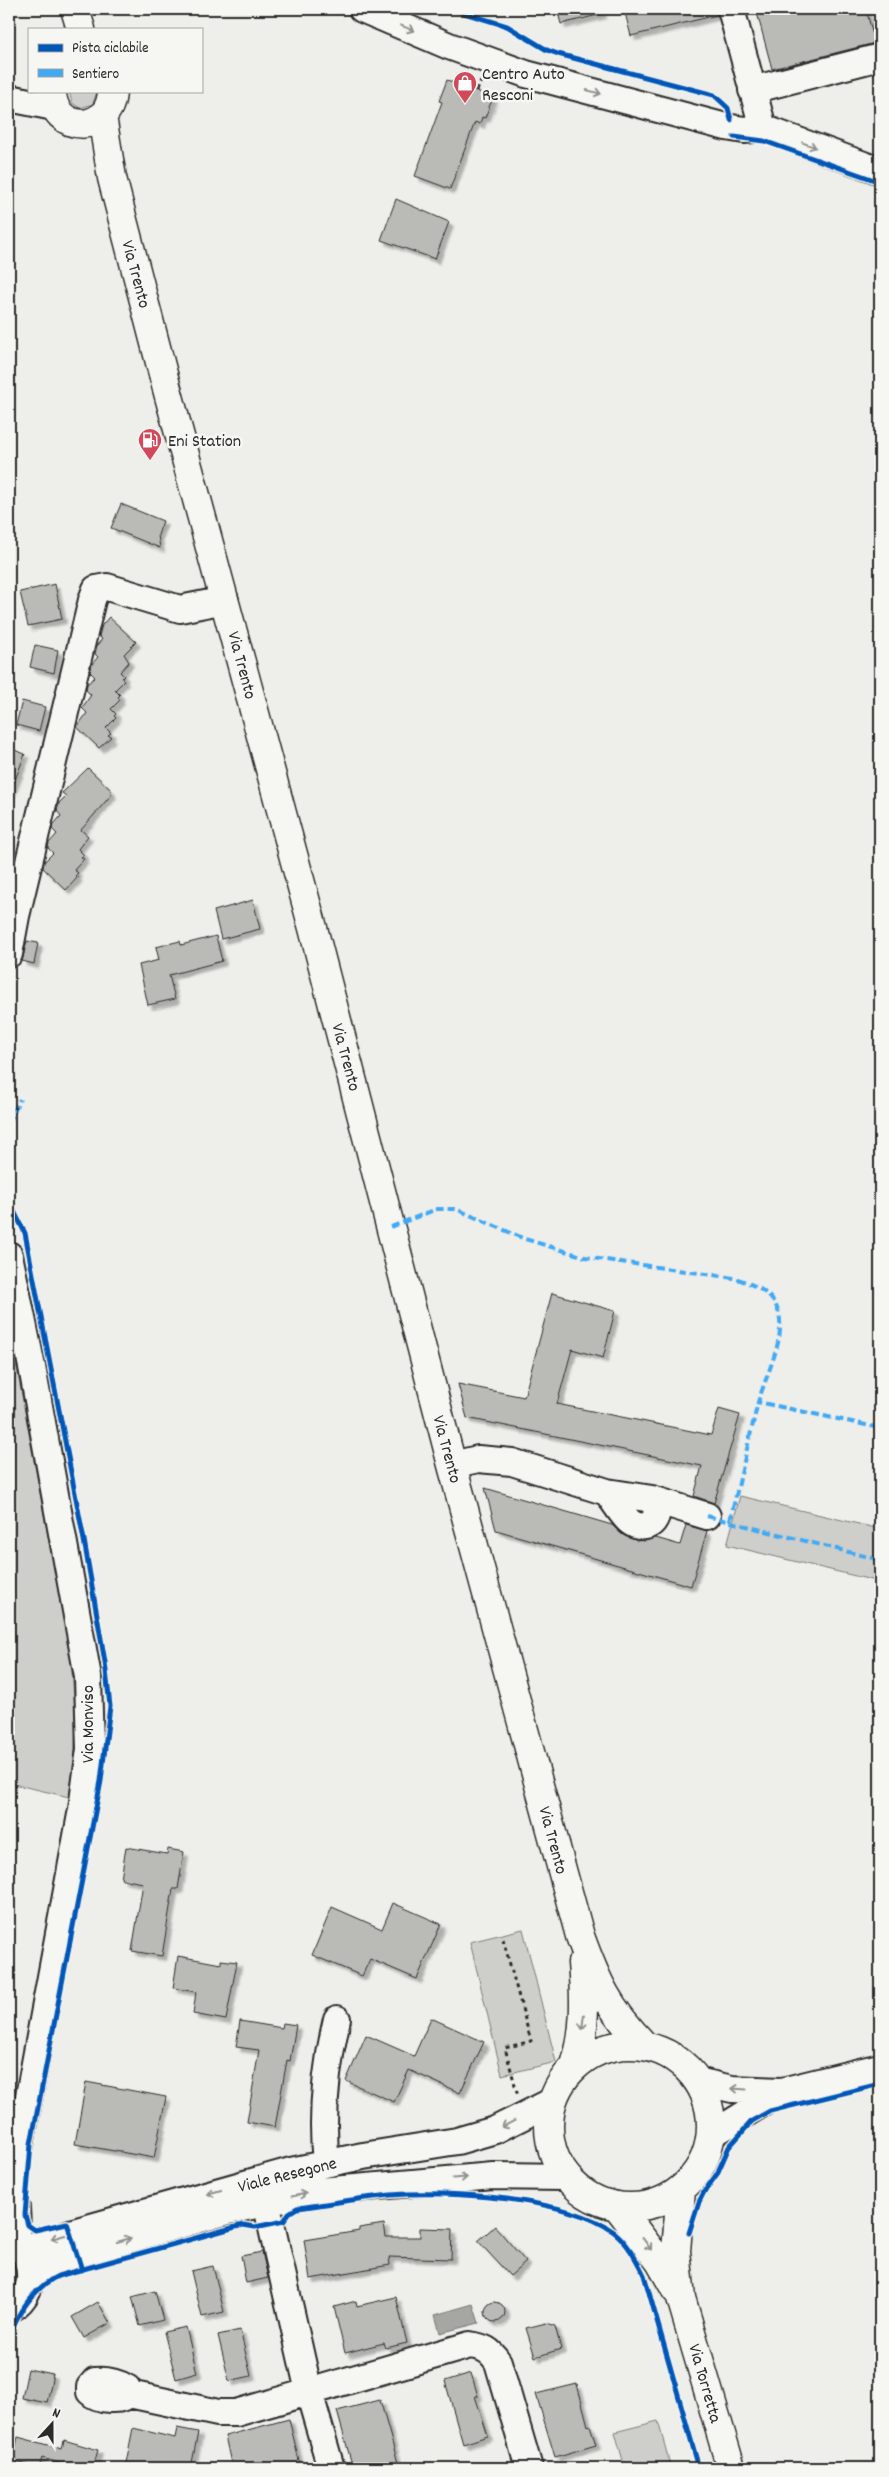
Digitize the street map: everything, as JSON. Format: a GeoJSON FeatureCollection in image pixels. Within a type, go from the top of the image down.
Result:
{"type":"FeatureCollection","features":[{"type":"Feature","properties":{"kind":"main road"},"geometry":{"type":"LineString","coordinates":[[63,9],[66,28]]}},
{"type":"Feature","properties":{"kind":"main road"},"geometry":{"type":"LineString","coordinates":[[75,9],[81,28]]}},
{"type":"Feature","properties":{"kind":"main road"},"geometry":{"type":"LineString","coordinates":[[53,99],[66,120],[92,120],[111,102],[112,92]]}},
{"type":"Feature","properties":{"kind":"main road","name":"Via Trento"},"geometry":{"type":"LineString","coordinates":[[92,120],[92,136],[112,178],[313,928],[452,1465],[580,1936],[590,1981]]}},
{"type":"Feature","properties":{"kind":"main road"},"geometry":{"type":"LineString","coordinates":[[590,1981],[644,2045],[674,2058],[698,2081],[709,2107],[711,2135],[701,2165],[681,2189],[651,2205],[617,2206],[594,2199],[565,2177],[549,2142],[548,2128],[551,2102],[559,2085],[575,2065],[588,2056],[608,2047],[644,2045]]}},
{"type":"Feature","properties":{"kind":"main road"},"geometry":{"type":"LineString","coordinates":[[575,2065],[590,1981]]}},
{"type":"Feature","properties":{"kind":"main road","name":"Via Torretta"},"geometry":{"type":"LineString","coordinates":[[681,2189],[676,2251],[680,2298],[731,2468]]}},
{"type":"Feature","properties":{"kind":"main road","name":"Via Torretta"},"geometry":{"type":"LineString","coordinates":[[617,2206],[660,2262],[680,2298]]}},
{"type":"Feature","properties":{"kind":"street"},"geometry":{"type":"LineString","coordinates":[[362,9],[449,46],[526,74],[726,127],[744,130],[763,128],[880,171]]}},
{"type":"Feature","properties":{"kind":"street"},"geometry":{"type":"LineString","coordinates":[[731,9],[763,128]]}},
{"type":"Feature","properties":{"kind":"street"},"geometry":{"type":"LineString","coordinates":[[752,90],[880,57]]}},
{"type":"Feature","properties":{"kind":"street"},"geometry":{"type":"LineString","coordinates":[[9,94],[28,92]]}},
{"type":"Feature","properties":{"kind":"street"},"geometry":{"type":"LineString","coordinates":[[9,98],[53,99]]}},
{"type":"Feature","properties":{"kind":"street"},"geometry":{"type":"LineString","coordinates":[[9,954],[16,916],[92,600],[96,590],[107,587],[180,609],[225,600]]}},
{"type":"Feature","properties":{"kind":"street","name":"Via Monviso"},"geometry":{"type":"LineString","coordinates":[[9,1255],[32,1367],[84,1648],[91,1726],[82,1809],[10,2199],[16,2207],[16,2246],[28,2261],[31,2277]]}},
{"type":"Feature","properties":{"kind":"street"},"geometry":{"type":"LineString","coordinates":[[452,1465],[489,1458],[512,1462],[607,1492],[625,1518],[638,1526],[647,1527],[652,1524],[657,1510],[652,1499],[707,1516]]}},
{"type":"Feature","properties":{"kind":"street"},"geometry":{"type":"LineString","coordinates":[[326,2163],[324,2130],[327,2074],[336,2019]]}},
{"type":"Feature","properties":{"kind":"street"},"geometry":{"type":"LineString","coordinates":[[698,2081],[732,2089],[782,2091],[880,2067]]}},
{"type":"Feature","properties":{"kind":"street"},"geometry":{"type":"LineString","coordinates":[[711,2135],[782,2091]]}},
{"type":"Feature","properties":{"kind":"street","name":"Viale Resegone"},"geometry":{"type":"LineString","coordinates":[[16,2246],[326,2163],[457,2141],[495,2130],[551,2102]]}},
{"type":"Feature","properties":{"kind":"street","name":"Viale Resegone"},"geometry":{"type":"LineString","coordinates":[[31,2277],[52,2264],[77,2254],[266,2202],[321,2190],[493,2176],[565,2177]]}},
{"type":"Feature","properties":{"kind":"street"},"geometry":{"type":"LineString","coordinates":[[266,2202],[309,2392],[331,2468]]}},
{"type":"Feature","properties":{"kind":"street"},"geometry":{"type":"LineString","coordinates":[[9,2310],[26,2293],[31,2277]]}},
{"type":"Feature","properties":{"kind":"street"},"geometry":{"type":"LineString","coordinates":[[129,2394],[228,2414],[470,2345],[483,2347],[492,2353],[498,2362],[529,2468]]}},
{"type":"Feature","properties":{"kind":"path"},"geometry":{"type":"LineString","coordinates":[[503,1939],[531,2041],[505,2048],[519,2102]]}},
{"type":"Feature","properties":{"kind":"shaded area"},"geometry":{"type":"Polygon","coordinates":[[[69,92],[97,92],[93,104],[80,108],[72,103],[69,92]]]}},
{"type":"Feature","properties":{"kind":"shaded area"},"geometry":{"type":"Polygon","coordinates":[[[10,1331],[71,1660],[76,1722],[74,1764],[69,1797],[9,1783],[10,1331]]]}},
{"type":"Feature","properties":{"kind":"shaded area"},"geometry":{"type":"Polygon","coordinates":[[[740,1496],[880,1529],[880,1582],[727,1545],[740,1496]]]}},
{"type":"Feature","properties":{"kind":"shaded area"},"geometry":{"type":"Polygon","coordinates":[[[523,1929],[556,2062],[502,2075],[470,1942],[523,1929]]]}},
{"type":"Feature","properties":{"kind":"shaded area"},"geometry":{"type":"Polygon","coordinates":[[[473,2304],[479,2323],[440,2333],[435,2315],[473,2304]]]}},
{"type":"Feature","properties":{"kind":"shaded area"},"geometry":{"type":"Polygon","coordinates":[[[658,2421],[671,2468],[625,2468],[615,2432],[658,2421]]]}},
{"type":"Feature","properties":{"kind":"building"},"geometry":{"type":"Polygon","coordinates":[[[557,9],[601,9],[602,14],[561,24],[557,9]]]}},
{"type":"Feature","properties":{"kind":"building"},"geometry":{"type":"Polygon","coordinates":[[[624,9],[716,9],[717,15],[631,36],[624,9]]]}},
{"type":"Feature","properties":{"kind":"building"},"geometry":{"type":"Polygon","coordinates":[[[756,9],[866,9],[875,43],[772,69],[756,9]]]}},
{"type":"Feature","properties":{"kind":"building"},"geometry":{"type":"Polygon","coordinates":[[[447,80],[493,97],[485,118],[482,117],[480,124],[475,122],[450,189],[415,176],[442,102],[439,101],[447,80]]]}},
{"type":"Feature","properties":{"kind":"building"},"geometry":{"type":"Polygon","coordinates":[[[396,199],[449,222],[435,259],[381,240],[396,199]]]}},
{"type":"Feature","properties":{"kind":"building"},"geometry":{"type":"Polygon","coordinates":[[[121,504],[163,521],[158,535],[160,548],[111,528],[121,504]]]}},
{"type":"Feature","properties":{"kind":"building"},"geometry":{"type":"Polygon","coordinates":[[[55,584],[62,619],[28,626],[20,592],[55,584]]]}},
{"type":"Feature","properties":{"kind":"building"},"geometry":{"type":"Polygon","coordinates":[[[109,617],[136,642],[124,654],[129,662],[120,672],[124,676],[122,678],[124,681],[115,690],[120,695],[118,697],[120,700],[111,709],[116,714],[114,716],[116,718],[106,728],[111,733],[108,735],[111,737],[99,748],[77,727],[87,713],[82,708],[91,695],[86,690],[87,684],[95,677],[90,672],[92,664],[98,657],[95,654],[97,645],[102,639],[99,636],[102,625],[109,617]]]}},
{"type":"Feature","properties":{"kind":"building"},"geometry":{"type":"Polygon","coordinates":[[[35,645],[58,650],[54,673],[30,667],[35,645]]]}},
{"type":"Feature","properties":{"kind":"building"},"geometry":{"type":"Polygon","coordinates":[[[22,701],[45,707],[39,731],[16,725],[22,701]]]}},
{"type":"Feature","properties":{"kind":"building"},"geometry":{"type":"Polygon","coordinates":[[[9,748],[25,754],[10,793],[9,793],[9,748]]]}},
{"type":"Feature","properties":{"kind":"building"},"geometry":{"type":"Polygon","coordinates":[[[88,768],[111,790],[112,794],[81,830],[88,836],[78,849],[84,855],[81,857],[84,859],[74,870],[78,873],[75,876],[78,877],[66,890],[43,868],[44,862],[53,853],[48,848],[49,843],[57,834],[52,829],[61,816],[57,811],[59,803],[66,796],[62,793],[88,768]]]}},
{"type":"Feature","properties":{"kind":"building"},"geometry":{"type":"Polygon","coordinates":[[[253,900],[260,929],[221,939],[214,911],[253,900]]]}},
{"type":"Feature","properties":{"kind":"building"},"geometry":{"type":"Polygon","coordinates":[[[216,936],[222,961],[169,975],[175,999],[148,1005],[139,965],[159,960],[156,947],[180,941],[181,945],[216,936]]]}},
{"type":"Feature","properties":{"kind":"building"},"geometry":{"type":"Polygon","coordinates":[[[27,941],[38,943],[34,964],[22,961],[27,941]]]}},
{"type":"Feature","properties":{"kind":"building"},"geometry":{"type":"Polygon","coordinates":[[[552,1293],[615,1311],[603,1358],[572,1349],[557,1404],[711,1435],[719,1409],[740,1415],[714,1503],[694,1496],[702,1466],[467,1418],[458,1384],[524,1397],[552,1293]]]}},
{"type":"Feature","properties":{"kind":"building"},"geometry":{"type":"Polygon","coordinates":[[[485,1488],[612,1525],[623,1535],[637,1541],[656,1538],[680,1545],[686,1525],[707,1531],[691,1586],[496,1530],[485,1488]]]}},
{"type":"Feature","properties":{"kind":"building"},"geometry":{"type":"Polygon","coordinates":[[[126,1847],[167,1854],[168,1849],[184,1852],[178,1889],[173,1889],[162,1956],[132,1951],[143,1883],[121,1879],[126,1847]]]}},
{"type":"Feature","properties":{"kind":"building"},"geometry":{"type":"Polygon","coordinates":[[[393,1903],[441,1924],[417,1979],[370,1959],[362,1976],[312,1955],[332,1907],[382,1929],[393,1903]]]}},
{"type":"Feature","properties":{"kind":"building"},"geometry":{"type":"Polygon","coordinates":[[[178,1956],[221,1964],[221,1960],[237,1962],[226,2020],[193,2014],[196,1992],[173,1988],[178,1956]]]}},
{"type":"Feature","properties":{"kind":"building"},"geometry":{"type":"Polygon","coordinates":[[[431,2018],[484,2042],[460,2093],[409,2070],[394,2102],[346,2081],[366,2035],[414,2056],[431,2018]]]}},
{"type":"Feature","properties":{"kind":"building"},"geometry":{"type":"Polygon","coordinates":[[[240,2021],[282,2028],[283,2023],[296,2025],[290,2061],[287,2060],[275,2127],[247,2122],[259,2050],[236,2047],[240,2021]]]}},
{"type":"Feature","properties":{"kind":"building"},"geometry":{"type":"Polygon","coordinates":[[[86,2082],[166,2097],[154,2158],[75,2144],[86,2082]]]}},
{"type":"Feature","properties":{"kind":"building"},"geometry":{"type":"Polygon","coordinates":[[[384,2224],[386,2237],[420,2237],[420,2228],[452,2229],[451,2259],[389,2257],[390,2265],[310,2279],[304,2240],[359,2231],[359,2228],[384,2224]]]}},
{"type":"Feature","properties":{"kind":"building"},"geometry":{"type":"Polygon","coordinates":[[[495,2226],[526,2262],[510,2276],[478,2241],[495,2226]]]}},
{"type":"Feature","properties":{"kind":"building"},"geometry":{"type":"Polygon","coordinates":[[[262,2252],[268,2278],[246,2283],[241,2256],[262,2252]]]}},
{"type":"Feature","properties":{"kind":"building"},"geometry":{"type":"Polygon","coordinates":[[[213,2266],[224,2312],[202,2317],[191,2271],[213,2266]]]}},
{"type":"Feature","properties":{"kind":"building"},"geometry":{"type":"Polygon","coordinates":[[[155,2291],[163,2320],[140,2326],[132,2297],[155,2291]]]}},
{"type":"Feature","properties":{"kind":"building"},"geometry":{"type":"Polygon","coordinates":[[[396,2297],[407,2343],[386,2348],[384,2343],[345,2353],[334,2307],[356,2301],[357,2306],[396,2297]]]}},
{"type":"Feature","properties":{"kind":"building"},"geometry":{"type":"Polygon","coordinates":[[[98,2302],[110,2323],[84,2338],[72,2317],[98,2302]]]}},
{"type":"Feature","properties":{"kind":"building"},"geometry":{"type":"Polygon","coordinates":[[[495,2302],[502,2305],[505,2312],[502,2319],[495,2322],[488,2319],[485,2312],[488,2305],[495,2302]]]}},
{"type":"Feature","properties":{"kind":"building"},"geometry":{"type":"Polygon","coordinates":[[[546,2323],[555,2326],[561,2349],[535,2357],[526,2328],[546,2323]]]}},
{"type":"Feature","properties":{"kind":"building"},"geometry":{"type":"Polygon","coordinates":[[[186,2327],[197,2373],[176,2379],[164,2332],[186,2327]]]}},
{"type":"Feature","properties":{"kind":"building"},"geometry":{"type":"Polygon","coordinates":[[[240,2330],[251,2376],[229,2381],[218,2335],[240,2330]]]}},
{"type":"Feature","properties":{"kind":"building"},"geometry":{"type":"Polygon","coordinates":[[[28,2369],[53,2374],[47,2403],[22,2398],[28,2369]]]}},
{"type":"Feature","properties":{"kind":"building"},"geometry":{"type":"Polygon","coordinates":[[[471,2373],[478,2396],[475,2396],[488,2436],[463,2444],[445,2381],[471,2373]]]}},
{"type":"Feature","properties":{"kind":"building"},"geometry":{"type":"Polygon","coordinates":[[[577,2384],[588,2426],[590,2425],[596,2445],[555,2457],[536,2394],[577,2384]]]}},
{"type":"Feature","properties":{"kind":"building"},"geometry":{"type":"Polygon","coordinates":[[[380,2400],[398,2463],[377,2468],[353,2468],[337,2411],[380,2400]]]}},
{"type":"Feature","properties":{"kind":"building"},"geometry":{"type":"Polygon","coordinates":[[[289,2419],[300,2465],[288,2468],[232,2468],[225,2436],[289,2419]]]}},
{"type":"Feature","properties":{"kind":"building"},"geometry":{"type":"Polygon","coordinates":[[[133,2428],[175,2438],[177,2428],[198,2432],[191,2468],[125,2468],[133,2428]]]}},
{"type":"Feature","properties":{"kind":"building"},"geometry":{"type":"Polygon","coordinates":[[[18,2437],[62,2449],[64,2440],[98,2450],[93,2468],[78,2468],[42,2458],[39,2468],[12,2461],[18,2437]]]}},
{"type":"Feature","properties":{"kind":"marked path"},"geometry":{"type":"LineString","coordinates":[[9,1123],[20,1099]]}},
{"type":"Feature","properties":{"kind":"marked path"},"geometry":{"type":"LineString","coordinates":[[391,1227],[437,1209],[456,1209],[525,1239],[585,1257],[734,1278],[757,1287],[771,1299],[779,1312],[780,1328],[772,1363],[758,1402],[880,1428]]}},
{"type":"Feature","properties":{"kind":"marked path"},"geometry":{"type":"LineString","coordinates":[[730,1521],[758,1402]]}},
{"type":"Feature","properties":{"kind":"marked path"},"geometry":{"type":"LineString","coordinates":[[707,1516],[880,1560]]}},
{"type":"Feature","properties":{"kind":"cycle path"},"geometry":{"type":"LineString","coordinates":[[451,9],[507,26],[547,50],[558,54],[714,95],[728,108],[731,120]]}},
{"type":"Feature","properties":{"kind":"cycle path"},"geometry":{"type":"LineString","coordinates":[[734,137],[764,141],[880,182]]}},
{"type":"Feature","properties":{"kind":"cycle path"},"geometry":{"type":"LineString","coordinates":[[9,1201],[25,1233],[84,1540],[105,1662],[110,1706],[101,1781],[31,2144],[25,2215],[28,2225],[35,2230],[67,2223],[82,2270]]}},
{"type":"Feature","properties":{"kind":"cycle path"},"geometry":{"type":"LineString","coordinates":[[689,2233],[699,2202],[717,2174],[729,2147],[752,2121],[770,2111],[880,2084]]}},
{"type":"Feature","properties":{"kind":"cycle path"},"geometry":{"type":"LineString","coordinates":[[9,2337],[12,2328],[28,2302],[42,2287],[58,2276],[243,2225],[255,2227],[284,2221],[289,2213],[297,2208],[379,2196],[415,2194],[474,2196],[538,2204],[568,2211],[594,2220],[619,2236],[635,2257],[644,2275],[699,2468]]}},
{"type":"Feature","properties":{"kind":"place","name":"Centro Auto Resconi"},"geometry":{"type":"Point","coordinates":[465,104]}},
{"type":"Feature","properties":{"kind":"place","name":"Eni Station"},"geometry":{"type":"Point","coordinates":[150,461]}}]}
